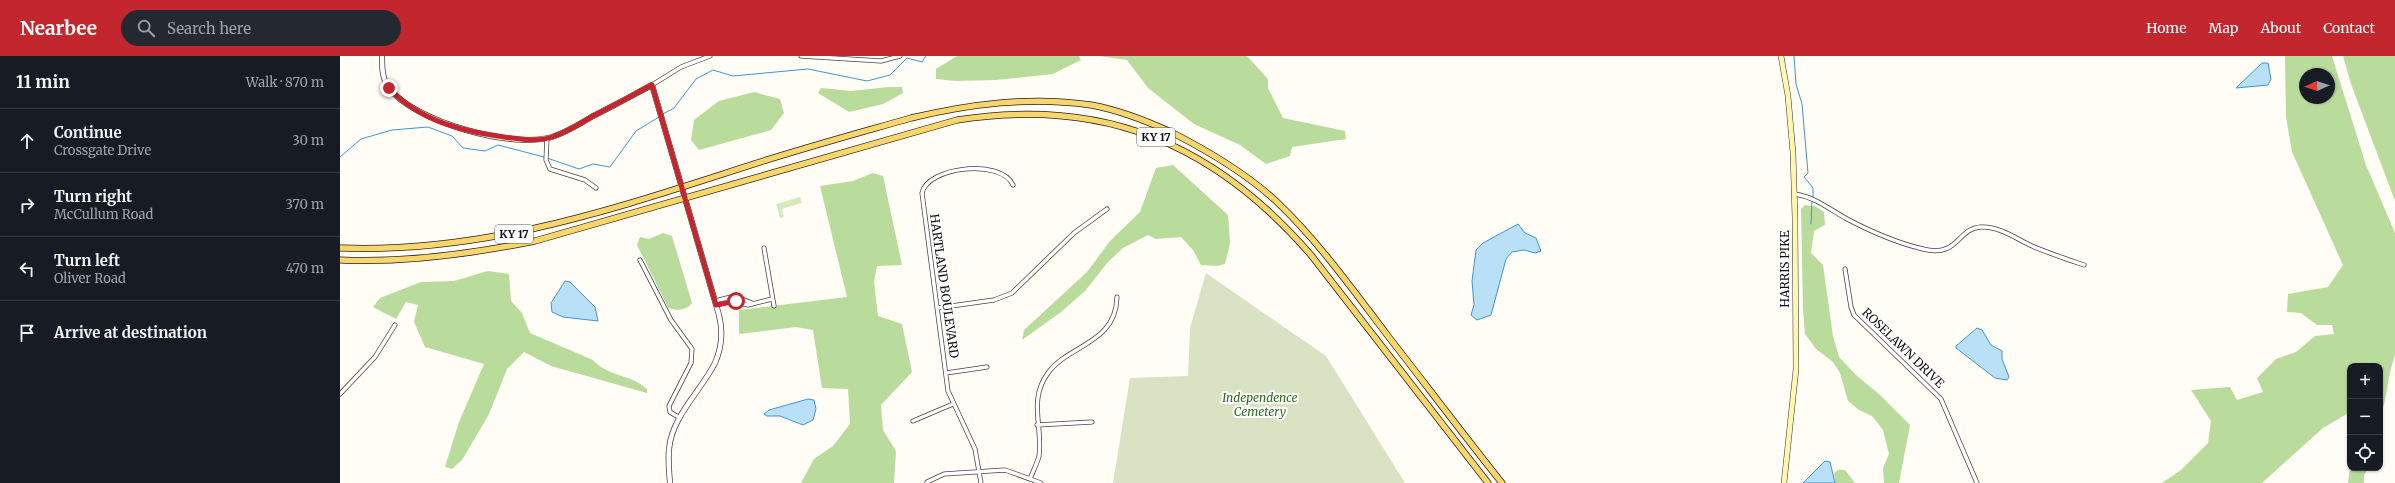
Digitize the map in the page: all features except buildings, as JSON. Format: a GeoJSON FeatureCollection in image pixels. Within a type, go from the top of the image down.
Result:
{"type":"FeatureCollection","features":[{"type":"Feature","properties":{"kind":"main road","name":"HARRIS PIKE"},"geometry":{"type":"LineString","coordinates":[[1781,56],[1788,96],[1795,194],[1796,369],[1784,483]]}},
{"type":"Feature","properties":{"kind":"main road","name":"KY 17"},"geometry":{"type":"LineString","coordinates":[[340,248],[379,250],[426,246],[514,234],[682,187],[903,120],[950,108],[993,102],[1062,102],[1092,106],[1143,120],[1189,141],[1221,159],[1276,201],[1300,225],[1327,256],[1502,483]]}},
{"type":"Feature","properties":{"kind":"main road","name":"KY 17"},"geometry":{"type":"LineString","coordinates":[[340,260],[420,259],[501,248],[577,230],[909,132],[957,120],[991,114],[1066,115],[1096,119],[1158,138],[1210,166],[1237,182],[1289,230],[1488,483]]}},
{"type":"Feature","properties":{"kind":"street"},"geometry":{"type":"LineString","coordinates":[[382,56],[383,75],[389,88],[407,103],[437,121],[471,132],[521,139],[547,138],[568,131],[652,85],[681,67],[710,56]]}},
{"type":"Feature","properties":{"kind":"street"},"geometry":{"type":"LineString","coordinates":[[801,56],[853,57],[881,61],[900,56]]}},
{"type":"Feature","properties":{"kind":"street"},"geometry":{"type":"LineString","coordinates":[[652,85],[716,303],[722,332],[719,354],[712,369],[680,418],[672,435],[669,449],[670,483]]}},
{"type":"Feature","properties":{"kind":"street"},"geometry":{"type":"LineString","coordinates":[[547,138],[548,154],[546,160],[550,169],[585,180],[596,188]]}},
{"type":"Feature","properties":{"kind":"street","name":"HARTLAND BOULEVARD"},"geometry":{"type":"LineString","coordinates":[[981,483],[981,472],[975,450],[953,404],[946,373],[922,193],[925,184],[934,178],[956,171],[990,169],[1005,175],[1013,185]]}},
{"type":"Feature","properties":{"kind":"street"},"geometry":{"type":"LineString","coordinates":[[1795,194],[1814,199],[1851,221],[1906,245],[1923,250],[1944,251],[1974,229],[1984,227],[1998,230],[2032,246],[2084,265]]}},
{"type":"Feature","properties":{"kind":"street"},"geometry":{"type":"LineString","coordinates":[[937,308],[994,300],[1012,293],[1074,233],[1107,209]]}},
{"type":"Feature","properties":{"kind":"street"},"geometry":{"type":"LineString","coordinates":[[764,248],[774,306]]}},
{"type":"Feature","properties":{"kind":"street"},"geometry":{"type":"LineString","coordinates":[[640,260],[672,320],[692,350],[691,363],[669,406],[670,412],[680,418]]}},
{"type":"Feature","properties":{"kind":"street","name":"ROSELAWN DRIVE"},"geometry":{"type":"LineString","coordinates":[[1846,268],[1854,315],[1941,399],[1977,483]]}},
{"type":"Feature","properties":{"kind":"street"},"geometry":{"type":"LineString","coordinates":[[1030,479],[1039,455],[1037,395],[1047,374],[1058,363],[1101,334],[1115,309],[1117,297]]}},
{"type":"Feature","properties":{"kind":"street"},"geometry":{"type":"LineString","coordinates":[[716,303],[731,301],[748,305],[772,299]]}},
{"type":"Feature","properties":{"kind":"street"},"geometry":{"type":"LineString","coordinates":[[340,394],[375,357],[395,325]]}},
{"type":"Feature","properties":{"kind":"street"},"geometry":{"type":"LineString","coordinates":[[946,373],[987,367]]}},
{"type":"Feature","properties":{"kind":"street"},"geometry":{"type":"LineString","coordinates":[[913,421],[953,404]]}},
{"type":"Feature","properties":{"kind":"street"},"geometry":{"type":"LineString","coordinates":[[1037,425],[1092,422]]}},
{"type":"Feature","properties":{"kind":"street"},"geometry":{"type":"LineString","coordinates":[[927,482],[944,474],[1005,470],[1041,483]]}},
{"type":"Feature","properties":{"kind":"green space"},"geometry":{"type":"Polygon","coordinates":[[[957,56],[1079,56],[1081,60],[1053,74],[996,80],[956,81],[936,79],[936,69],[957,56]]]}},
{"type":"Feature","properties":{"kind":"green space"},"geometry":{"type":"Polygon","coordinates":[[[1099,56],[1247,56],[1268,79],[1268,88],[1283,118],[1345,131],[1346,139],[1292,147],[1290,156],[1266,164],[1240,145],[1194,124],[1148,88],[1127,60],[1099,56]]]}},
{"type":"Feature","properties":{"kind":"green space"},"geometry":{"type":"Polygon","coordinates":[[[2285,56],[2332,56],[2366,165],[2395,233],[2395,355],[2390,371],[2383,409],[2383,363],[2347,363],[2347,414],[2323,428],[2262,483],[2162,483],[2181,470],[2208,443],[2211,421],[2191,390],[2230,387],[2237,400],[2263,392],[2257,378],[2276,359],[2296,352],[2315,336],[2334,334],[2332,325],[2317,325],[2301,313],[2287,312],[2288,294],[2328,287],[2343,265],[2292,152],[2286,117],[2285,56]]]}},
{"type":"Feature","properties":{"kind":"green space"},"geometry":{"type":"Polygon","coordinates":[[[2343,56],[2395,56],[2395,201],[2351,84],[2343,56]]]}},
{"type":"Feature","properties":{"kind":"green space"},"geometry":{"type":"Polygon","coordinates":[[[902,87],[903,93],[883,104],[849,112],[818,93],[821,88],[851,91],[902,87]]]}},
{"type":"Feature","properties":{"kind":"green space"},"geometry":{"type":"Polygon","coordinates":[[[754,92],[780,99],[784,113],[771,130],[699,150],[691,140],[694,120],[719,101],[754,92]]]}},
{"type":"Feature","properties":{"kind":"green space"},"geometry":{"type":"Polygon","coordinates":[[[1173,165],[1228,215],[1230,243],[1225,264],[1217,266],[1201,265],[1193,250],[1181,237],[1156,239],[1148,235],[1123,248],[1108,262],[1085,291],[1061,312],[1022,340],[1024,330],[1087,272],[1110,241],[1140,212],[1156,168],[1173,165]]]}},
{"type":"Feature","properties":{"kind":"green space"},"geometry":{"type":"Polygon","coordinates":[[[873,173],[883,176],[902,265],[877,266],[874,282],[878,316],[902,324],[912,372],[881,405],[883,430],[896,451],[894,483],[801,483],[814,459],[833,446],[850,424],[848,389],[822,388],[813,330],[796,327],[739,334],[739,310],[847,297],[820,186],[853,181],[873,173]]]}},
{"type":"Feature","properties":{"kind":"green space"},"geometry":{"type":"Polygon","coordinates":[[[800,197],[802,203],[782,209],[784,217],[780,218],[776,204],[800,197]]]}},
{"type":"Feature","properties":{"kind":"green space"},"geometry":{"type":"Polygon","coordinates":[[[1805,205],[1815,206],[1824,212],[1825,225],[1814,231],[1811,253],[1823,265],[1833,336],[1839,357],[1857,376],[1879,394],[1910,425],[1899,483],[1884,483],[1883,468],[1889,454],[1883,430],[1872,416],[1859,410],[1848,401],[1840,373],[1833,362],[1816,349],[1805,334],[1801,209],[1805,205]]]}},
{"type":"Feature","properties":{"kind":"green space"},"geometry":{"type":"Polygon","coordinates":[[[663,233],[672,236],[692,303],[684,309],[677,310],[668,307],[637,245],[640,237],[649,239],[663,233]]]}},
{"type":"Feature","properties":{"kind":"green space"},"geometry":{"type":"Polygon","coordinates":[[[488,271],[509,274],[511,301],[522,313],[530,333],[593,360],[599,366],[612,373],[641,384],[647,389],[647,393],[551,366],[524,352],[507,369],[489,414],[462,460],[452,469],[445,467],[459,422],[484,364],[425,347],[414,322],[418,305],[406,302],[396,319],[373,307],[380,298],[421,282],[454,281],[488,271]]]}},
{"type":"Feature","properties":{"kind":"green space","name":"Independence Cemetery"},"geometry":{"type":"Polygon","coordinates":[[[1206,273],[1326,356],[1405,483],[1113,483],[1130,378],[1188,376],[1190,328],[1206,273]]]}},
{"type":"Feature","properties":{"kind":"green space"},"geometry":{"type":"Polygon","coordinates":[[[1838,470],[1845,470],[1855,483],[1835,483],[1834,473],[1838,470]]]}},
{"type":"Feature","properties":{"kind":"green space"},"geometry":{"type":"Polygon","coordinates":[[[2350,471],[2367,471],[2364,475],[2364,483],[2348,483],[2350,471]]]}},
{"type":"Feature","properties":{"kind":"water"},"geometry":{"type":"Polygon","coordinates":[[[2262,63],[2268,63],[2271,79],[2268,85],[2236,88],[2262,63]]]}},
{"type":"Feature","properties":{"kind":"water"},"geometry":{"type":"Polygon","coordinates":[[[1518,224],[1525,233],[1536,238],[1541,251],[1535,253],[1524,250],[1512,252],[1506,259],[1491,315],[1477,320],[1471,315],[1474,305],[1472,281],[1476,250],[1483,243],[1518,224]]]}},
{"type":"Feature","properties":{"kind":"water"},"geometry":{"type":"Polygon","coordinates":[[[565,281],[570,282],[595,307],[598,321],[563,317],[552,312],[551,303],[565,281]]]}},
{"type":"Feature","properties":{"kind":"water"},"geometry":{"type":"Polygon","coordinates":[[[1977,328],[1982,330],[1991,345],[2002,351],[2002,359],[2009,377],[2007,380],[1995,378],[1956,348],[1956,346],[1977,328]]]}},
{"type":"Feature","properties":{"kind":"water"},"geometry":{"type":"Polygon","coordinates":[[[808,399],[814,400],[816,409],[813,420],[803,425],[780,416],[767,416],[764,414],[769,410],[808,399]]]}},
{"type":"Feature","properties":{"kind":"water"},"geometry":{"type":"Polygon","coordinates":[[[1825,461],[1830,462],[1835,483],[1803,483],[1825,461]]]}},
{"type":"Feature","properties":{"kind":"waterway"},"geometry":{"type":"LineString","coordinates":[[663,114],[674,108],[696,79],[713,70],[733,76],[808,69],[867,81],[890,75],[907,58],[922,62],[926,56]]}},
{"type":"Feature","properties":{"kind":"waterway"},"geometry":{"type":"LineString","coordinates":[[1794,56],[1796,84],[1802,104],[1808,173],[1804,177],[1813,188],[1813,197]]}},
{"type":"Feature","properties":{"kind":"waterway"},"geometry":{"type":"LineString","coordinates":[[547,158],[579,169],[593,164],[610,167],[636,131],[659,117]]}},
{"type":"Feature","properties":{"kind":"waterway"},"geometry":{"type":"LineString","coordinates":[[340,157],[361,139],[392,130],[428,127],[452,136],[463,148],[485,151],[498,145],[544,157]]}},
{"type":"Feature","properties":{"kind":"waterway"},"geometry":{"type":"LineString","coordinates":[[1811,224],[1812,201]]}},
{"type":"Feature","properties":{"kind":"route"},"geometry":{"type":"LineString","coordinates":[[389,88],[418,110],[451,127],[471,132],[521,139],[536,139],[552,137],[568,131],[652,85],[716,305],[728,301],[736,301]]}}]}
